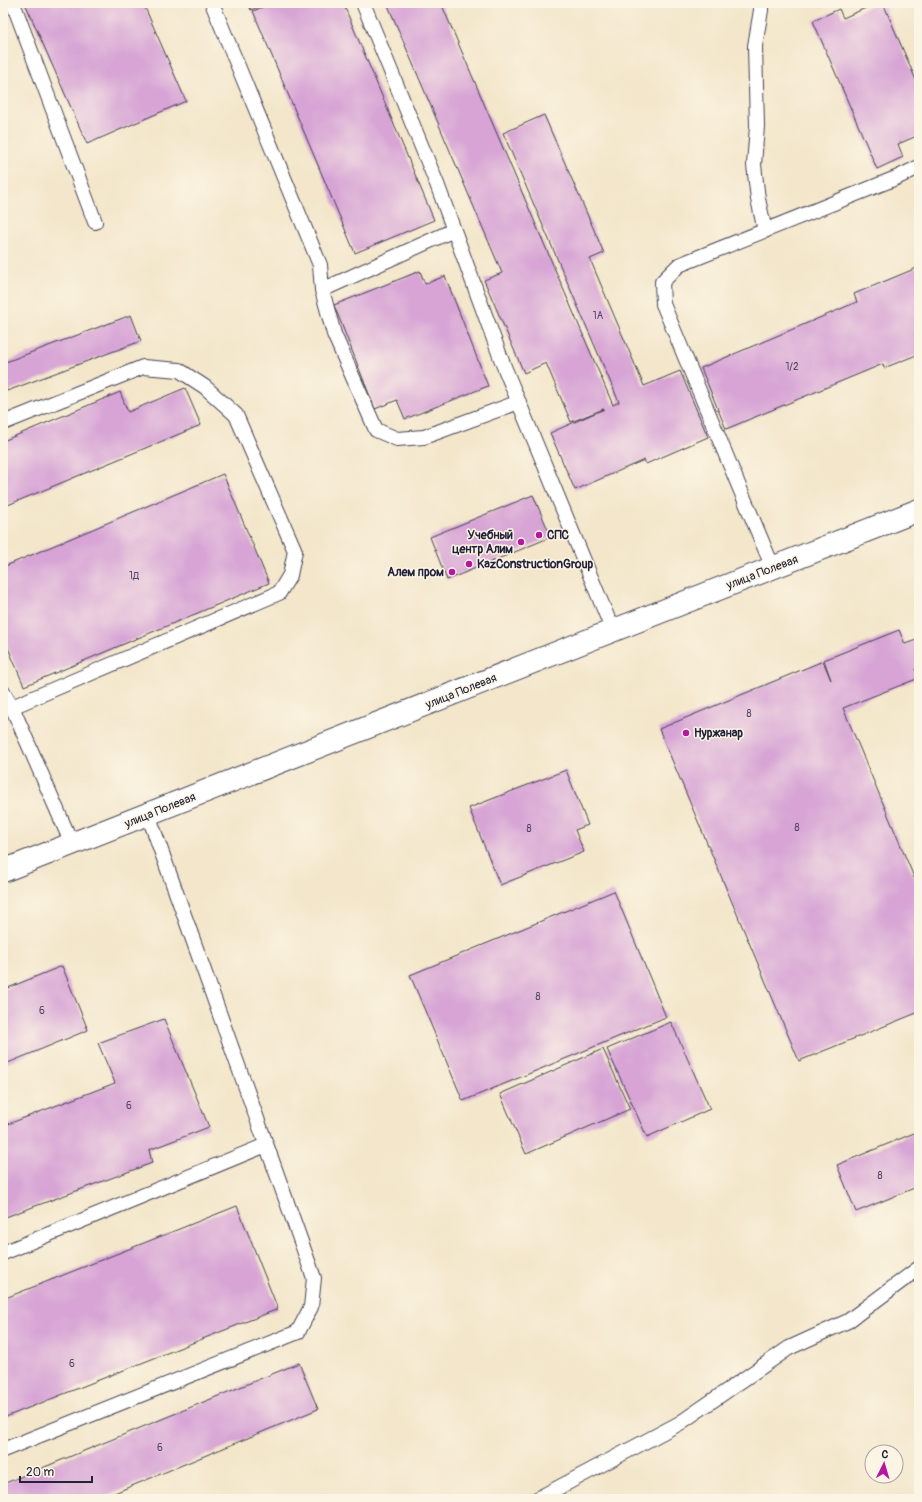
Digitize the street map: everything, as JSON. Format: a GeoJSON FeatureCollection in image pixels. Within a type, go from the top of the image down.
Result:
{"type":"FeatureCollection","features":[{"type":"Feature","properties":{"kind":"street","name":"улица Полевая"},"geometry":{"type":"LineString","coordinates":[[3,871],[919,510]]}},
{"type":"Feature","properties":{"kind":"lane"},"geometry":{"type":"LineString","coordinates":[[14,3],[95,222]]}},
{"type":"Feature","properties":{"kind":"lane"},"geometry":{"type":"LineString","coordinates":[[212,3],[320,265],[322,290],[334,334],[376,430],[396,439],[424,436],[519,402]]}},
{"type":"Feature","properties":{"kind":"lane"},"geometry":{"type":"LineString","coordinates":[[363,3],[437,184],[503,364],[612,631]]}},
{"type":"Feature","properties":{"kind":"lane"},"geometry":{"type":"LineString","coordinates":[[760,3],[761,10],[755,46],[757,126],[754,165],[758,199],[765,231]]}},
{"type":"Feature","properties":{"kind":"lane"},"geometry":{"type":"LineString","coordinates":[[773,568],[663,304],[662,282],[679,265],[896,178],[919,167]]}},
{"type":"Feature","properties":{"kind":"lane"},"geometry":{"type":"LineString","coordinates":[[322,290],[454,230]]}},
{"type":"Feature","properties":{"kind":"lane"},"geometry":{"type":"LineString","coordinates":[[3,423],[143,367],[179,370],[205,387],[236,415],[295,551],[290,575],[279,593],[12,707]]}},
{"type":"Feature","properties":{"kind":"lane"},"geometry":{"type":"LineString","coordinates":[[3,692],[12,707],[72,844]]}},
{"type":"Feature","properties":{"kind":"lane"},"geometry":{"type":"LineString","coordinates":[[3,1450],[298,1332],[311,1308],[314,1278],[148,814]]}},
{"type":"Feature","properties":{"kind":"lane"},"geometry":{"type":"LineString","coordinates":[[3,1254],[266,1145]]}},
{"type":"Feature","properties":{"kind":"lane"},"geometry":{"type":"LineString","coordinates":[[537,1499],[680,1423],[789,1348],[848,1321],[919,1268]]}},
{"type":"Feature","properties":{"kind":"building"},"geometry":{"type":"Polygon","coordinates":[[[25,3],[143,3],[186,101],[87,144],[25,3]]]}},
{"type":"Feature","properties":{"kind":"building"},"geometry":{"type":"Polygon","coordinates":[[[248,3],[267,3],[251,10],[248,3]]]}},
{"type":"Feature","properties":{"kind":"building"},"geometry":{"type":"Polygon","coordinates":[[[273,3],[343,3],[434,220],[355,253],[253,11],[273,3]]]}},
{"type":"Feature","properties":{"kind":"building"},"geometry":{"type":"Polygon","coordinates":[[[387,3],[441,3],[613,405],[619,402],[503,133],[544,115],[604,253],[590,259],[644,386],[680,371],[708,437],[646,464],[644,460],[575,490],[550,433],[604,409],[571,422],[546,363],[524,373],[484,280],[502,273],[387,3]]]}},
{"type":"Feature","properties":{"kind":"building"},"geometry":{"type":"Polygon","coordinates":[[[877,3],[883,3],[919,87],[919,135],[898,144],[903,157],[877,169],[813,21],[839,9],[843,18],[877,3]]]}},
{"type":"Feature","properties":{"kind":"building"},"geometry":{"type":"Polygon","coordinates":[[[919,267],[919,354],[884,368],[883,364],[726,429],[701,368],[857,302],[854,294],[919,267]]]}},
{"type":"Feature","properties":{"kind":"building"},"geometry":{"type":"Polygon","coordinates":[[[420,271],[425,284],[445,276],[488,386],[405,419],[397,400],[375,409],[334,305],[420,271]]]}},
{"type":"Feature","properties":{"kind":"building"},"geometry":{"type":"Polygon","coordinates":[[[131,315],[141,341],[7,391],[3,380],[3,363],[131,315]]]}},
{"type":"Feature","properties":{"kind":"building"},"geometry":{"type":"Polygon","coordinates":[[[185,388],[201,425],[3,507],[3,441],[120,392],[128,412],[185,388]]]}},
{"type":"Feature","properties":{"kind":"building"},"geometry":{"type":"Polygon","coordinates":[[[223,474],[269,583],[24,686],[3,636],[3,567],[223,474]]]}},
{"type":"Feature","properties":{"kind":"building"},"geometry":{"type":"Polygon","coordinates":[[[533,495],[551,537],[447,580],[430,537],[533,495]]]}},
{"type":"Feature","properties":{"kind":"building"},"geometry":{"type":"Polygon","coordinates":[[[899,630],[905,644],[919,639],[919,668],[915,669],[919,678],[843,708],[919,889],[919,1012],[799,1061],[659,729],[823,661],[831,680],[824,660],[899,630]]]}},
{"type":"Feature","properties":{"kind":"building"},"geometry":{"type":"Polygon","coordinates":[[[566,770],[588,825],[575,830],[584,852],[500,885],[469,808],[566,770]]]}},
{"type":"Feature","properties":{"kind":"building"},"geometry":{"type":"Polygon","coordinates":[[[614,891],[666,1017],[463,1101],[410,975],[614,891]]]}},
{"type":"Feature","properties":{"kind":"building"},"geometry":{"type":"Polygon","coordinates":[[[62,966],[88,1030],[3,1065],[3,990],[62,966]]]}},
{"type":"Feature","properties":{"kind":"building"},"geometry":{"type":"Polygon","coordinates":[[[164,1019],[209,1127],[149,1150],[152,1163],[3,1218],[3,1126],[115,1083],[98,1043],[164,1019]]]}},
{"type":"Feature","properties":{"kind":"building"},"geometry":{"type":"Polygon","coordinates":[[[671,1022],[710,1109],[647,1137],[607,1049],[671,1022]]]}},
{"type":"Feature","properties":{"kind":"building"},"geometry":{"type":"Polygon","coordinates":[[[603,1049],[630,1109],[526,1154],[500,1094],[603,1049]]]}},
{"type":"Feature","properties":{"kind":"building"},"geometry":{"type":"Polygon","coordinates":[[[919,1131],[919,1186],[856,1212],[837,1165],[919,1131]]]}},
{"type":"Feature","properties":{"kind":"building"},"geometry":{"type":"Polygon","coordinates":[[[237,1206],[278,1309],[3,1418],[3,1299],[237,1206]]]}},
{"type":"Feature","properties":{"kind":"building"},"geometry":{"type":"Polygon","coordinates":[[[299,1363],[318,1409],[100,1499],[3,1499],[3,1484],[299,1363]]]}},
{"type":"Feature","properties":{"kind":"place","name":"СПС"},"geometry":{"type":"Point","coordinates":[539,535]}},
{"type":"Feature","properties":{"kind":"place","name":"Учебный центр Алим"},"geometry":{"type":"Point","coordinates":[521,542]}},
{"type":"Feature","properties":{"kind":"place","name":"KazConstructionGroup"},"geometry":{"type":"Point","coordinates":[469,564]}},
{"type":"Feature","properties":{"kind":"place","name":"Алем пром"},"geometry":{"type":"Point","coordinates":[452,572]}},
{"type":"Feature","properties":{"kind":"place","name":"Нуржанар"},"geometry":{"type":"Point","coordinates":[686,733]}}]}
